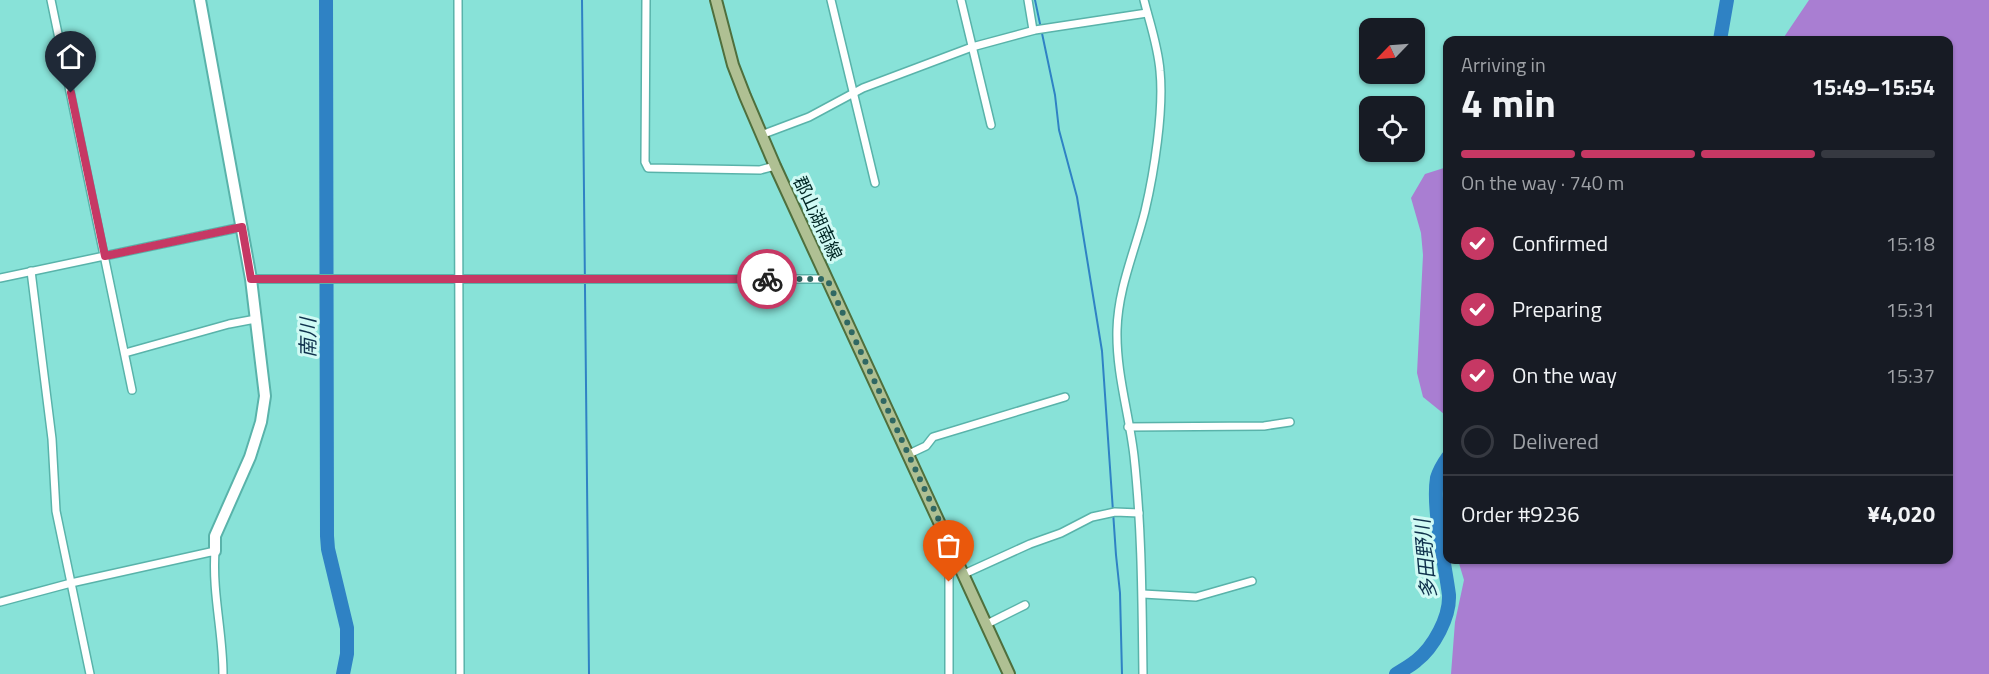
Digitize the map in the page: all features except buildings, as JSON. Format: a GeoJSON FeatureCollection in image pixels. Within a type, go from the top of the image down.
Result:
{"type":"FeatureCollection","features":[{"type":"Feature","properties":{"kind":"main road","name":"郡山湖南線"},"geometry":{"type":"LineString","coordinates":[[716,0],[733,65],[761,135],[1010,674]]}},
{"type":"Feature","properties":{"kind":"street"},"geometry":{"type":"LineString","coordinates":[[51,0],[132,390]]}},
{"type":"Feature","properties":{"kind":"street"},"geometry":{"type":"LineString","coordinates":[[200,0],[251,279],[264,383],[263,409],[250,457],[215,536],[215,589],[223,674]]}},
{"type":"Feature","properties":{"kind":"street"},"geometry":{"type":"LineString","coordinates":[[458,0],[460,674]]}},
{"type":"Feature","properties":{"kind":"street"},"geometry":{"type":"LineString","coordinates":[[646,0],[645,162],[648,168],[760,170],[775,166]]}},
{"type":"Feature","properties":{"kind":"street"},"geometry":{"type":"LineString","coordinates":[[831,0],[875,183]]}},
{"type":"Feature","properties":{"kind":"street"},"geometry":{"type":"LineString","coordinates":[[961,0],[991,125]]}},
{"type":"Feature","properties":{"kind":"street"},"geometry":{"type":"LineString","coordinates":[[1028,0],[1033,30]]}},
{"type":"Feature","properties":{"kind":"street"},"geometry":{"type":"LineString","coordinates":[[1143,674],[1143,594],[1139,513],[1119,376],[1117,313],[1122,285],[1145,212],[1160,102],[1157,49],[1144,0]]}},
{"type":"Feature","properties":{"kind":"street"},"geometry":{"type":"LineString","coordinates":[[761,135],[809,117],[853,92],[972,47],[1033,30],[1147,13]]}},
{"type":"Feature","properties":{"kind":"street"},"geometry":{"type":"LineString","coordinates":[[0,278],[242,227]]}},
{"type":"Feature","properties":{"kind":"street"},"geometry":{"type":"LineString","coordinates":[[31,271],[52,440],[56,511],[90,674]]}},
{"type":"Feature","properties":{"kind":"street"},"geometry":{"type":"LineString","coordinates":[[251,279],[827,279]]}},
{"type":"Feature","properties":{"kind":"street"},"geometry":{"type":"LineString","coordinates":[[125,354],[229,324],[256,319]]}},
{"type":"Feature","properties":{"kind":"street"},"geometry":{"type":"LineString","coordinates":[[909,454],[926,446],[933,437],[1065,397]]}},
{"type":"Feature","properties":{"kind":"street"},"geometry":{"type":"LineString","coordinates":[[1128,427],[1264,426],[1290,422]]}},
{"type":"Feature","properties":{"kind":"street"},"geometry":{"type":"LineString","coordinates":[[964,574],[1092,518],[1115,512],[1139,513]]}},
{"type":"Feature","properties":{"kind":"street"},"geometry":{"type":"LineString","coordinates":[[0,602],[71,583],[215,551]]}},
{"type":"Feature","properties":{"kind":"street"},"geometry":{"type":"LineString","coordinates":[[949,674],[949,577],[950,567],[957,559]]}},
{"type":"Feature","properties":{"kind":"street"},"geometry":{"type":"LineString","coordinates":[[1143,594],[1200,597],[1252,581]]}},
{"type":"Feature","properties":{"kind":"street"},"geometry":{"type":"LineString","coordinates":[[987,624],[1025,605]]}},
{"type":"Feature","properties":{"kind":"shaded area"},"geometry":{"type":"Polygon","coordinates":[[[1809,0],[1989,0],[1989,674],[1451,674],[1455,622],[1464,580],[1459,564],[1953,564],[1953,36],[1785,36],[1809,0]]]}},
{"type":"Feature","properties":{"kind":"shaded area"},"geometry":{"type":"Polygon","coordinates":[[[1443,169],[1443,413],[1423,397],[1417,373],[1423,255],[1421,233],[1411,198],[1425,174],[1443,169]]]}},
{"type":"Feature","properties":{"kind":"waterway","name":"南川"},"geometry":{"type":"LineString","coordinates":[[326,0],[327,536],[347,628],[347,654],[343,674]]}},
{"type":"Feature","properties":{"kind":"waterway"},"geometry":{"type":"LineString","coordinates":[[582,0],[589,674]]}},
{"type":"Feature","properties":{"kind":"waterway"},"geometry":{"type":"LineString","coordinates":[[1035,0],[1055,95],[1059,130],[1077,197],[1102,351],[1120,593],[1122,674]]}},
{"type":"Feature","properties":{"kind":"waterway","name":"多田野川"},"geometry":{"type":"LineString","coordinates":[[1721,36],[1727,0]]}},
{"type":"Feature","properties":{"kind":"waterway","name":"多田野川"},"geometry":{"type":"LineString","coordinates":[[1443,465],[1437,478],[1436,505],[1443,554]]}},
{"type":"Feature","properties":{"kind":"waterway","name":"多田野川"},"geometry":{"type":"LineString","coordinates":[[1396,674],[1423,655],[1435,640],[1444,622],[1449,604],[1444,564]]}},
{"type":"Feature","properties":{"kind":"way so far"},"geometry":{"type":"LineString","coordinates":[[767,279],[827,279],[957,559],[950,567],[949,582]]}},
{"type":"Feature","properties":{"kind":"route"},"geometry":{"type":"LineString","coordinates":[[71,93],[105,256],[242,227],[251,279],[767,279]]}}]}
